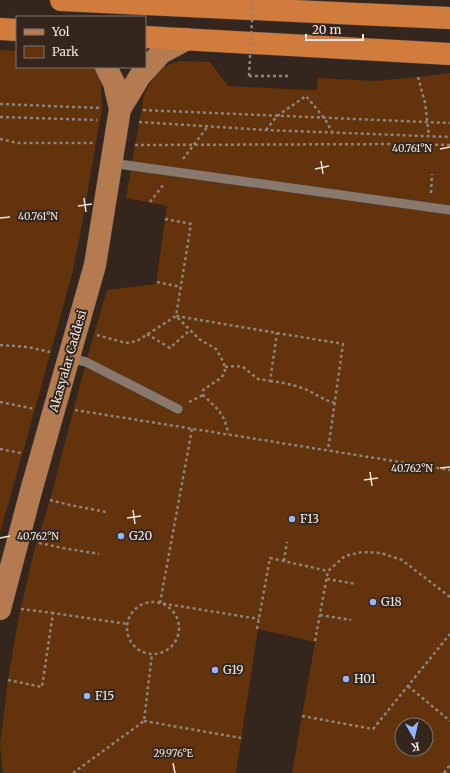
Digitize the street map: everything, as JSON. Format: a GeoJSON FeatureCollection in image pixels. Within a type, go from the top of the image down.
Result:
{"type":"FeatureCollection","features":[{"type":"Feature","properties":{"kind":"highway"},"geometry":{"type":"LineString","coordinates":[[61,0],[450,18]]}},
{"type":"Feature","properties":{"kind":"highway"},"geometry":{"type":"LineString","coordinates":[[358,14],[450,26]]}},
{"type":"Feature","properties":{"kind":"highway"},"geometry":{"type":"LineString","coordinates":[[0,29],[16,30]]}},
{"type":"Feature","properties":{"kind":"highway"},"geometry":{"type":"LineString","coordinates":[[146,37],[450,54]]}},
{"type":"Feature","properties":{"kind":"main road"},"geometry":{"type":"LineString","coordinates":[[121,109],[140,76],[161,53],[187,39]]}},
{"type":"Feature","properties":{"kind":"main road"},"geometry":{"type":"LineString","coordinates":[[106,68],[114,83],[121,109]]}},
{"type":"Feature","properties":{"kind":"main road","name":"Akasyalar Caddesi"},"geometry":{"type":"LineString","coordinates":[[11,609],[30,491],[60,355],[95,265],[121,109]]}},
{"type":"Feature","properties":{"kind":"lane"},"geometry":{"type":"LineString","coordinates":[[111,163],[450,210]]}},
{"type":"Feature","properties":{"kind":"lane"},"geometry":{"type":"LineString","coordinates":[[60,355],[86,362],[178,409]]}},
{"type":"Feature","properties":{"kind":"path"},"geometry":{"type":"LineString","coordinates":[[253,0],[249,76],[289,76]]}},
{"type":"Feature","properties":{"kind":"path"},"geometry":{"type":"LineString","coordinates":[[418,77],[425,103],[429,136]]}},
{"type":"Feature","properties":{"kind":"path"},"geometry":{"type":"LineString","coordinates":[[266,130],[277,116],[306,96],[325,119],[332,132]]}},
{"type":"Feature","properties":{"kind":"path"},"geometry":{"type":"LineString","coordinates":[[0,104],[450,124]]}},
{"type":"Feature","properties":{"kind":"path"},"geometry":{"type":"LineString","coordinates":[[0,117],[100,120]]}},
{"type":"Feature","properties":{"kind":"path"},"geometry":{"type":"LineString","coordinates":[[139,122],[266,130],[450,136]]}},
{"type":"Feature","properties":{"kind":"path"},"geometry":{"type":"LineString","coordinates":[[0,139],[18,143],[96,143]]}},
{"type":"Feature","properties":{"kind":"path"},"geometry":{"type":"LineString","coordinates":[[135,145],[414,144],[450,146]]}},
{"type":"Feature","properties":{"kind":"path"},"geometry":{"type":"LineString","coordinates":[[431,208],[432,174]]}},
{"type":"Feature","properties":{"kind":"path"},"geometry":{"type":"LineString","coordinates":[[165,219],[193,225],[176,316]]}},
{"type":"Feature","properties":{"kind":"path"},"geometry":{"type":"LineString","coordinates":[[157,282],[181,287]]}},
{"type":"Feature","properties":{"kind":"path"},"geometry":{"type":"LineString","coordinates":[[176,316],[199,339],[216,349],[224,363],[225,372],[221,378],[203,390],[203,395],[222,414],[227,425],[228,434]]}},
{"type":"Feature","properties":{"kind":"path"},"geometry":{"type":"LineString","coordinates":[[94,334],[126,343],[137,341],[176,316],[343,344],[328,450]]}},
{"type":"Feature","properties":{"kind":"path"},"geometry":{"type":"LineString","coordinates":[[147,334],[170,348],[190,330]]}},
{"type":"Feature","properties":{"kind":"path"},"geometry":{"type":"LineString","coordinates":[[270,381],[277,333]]}},
{"type":"Feature","properties":{"kind":"path"},"geometry":{"type":"LineString","coordinates":[[0,345],[28,347],[60,355]]}},
{"type":"Feature","properties":{"kind":"path"},"geometry":{"type":"LineString","coordinates":[[225,367],[243,367],[258,379],[288,383],[311,392],[324,400],[335,403]]}},
{"type":"Feature","properties":{"kind":"path"},"geometry":{"type":"LineString","coordinates":[[0,402],[35,409]]}},
{"type":"Feature","properties":{"kind":"path"},"geometry":{"type":"LineString","coordinates":[[74,410],[450,470]]}},
{"type":"Feature","properties":{"kind":"path"},"geometry":{"type":"LineString","coordinates":[[160,603],[192,428]]}},
{"type":"Feature","properties":{"kind":"path"},"geometry":{"type":"LineString","coordinates":[[0,449],[22,453]]}},
{"type":"Feature","properties":{"kind":"path"},"geometry":{"type":"LineString","coordinates":[[50,500],[106,512]]}},
{"type":"Feature","properties":{"kind":"path"},"geometry":{"type":"LineString","coordinates":[[38,542],[99,554]]}},
{"type":"Feature","properties":{"kind":"path"},"geometry":{"type":"LineString","coordinates":[[284,561],[287,542]]}},
{"type":"Feature","properties":{"kind":"path"},"geometry":{"type":"LineString","coordinates":[[315,641],[328,571],[345,556],[362,552],[381,553],[402,560],[450,597]]}},
{"type":"Feature","properties":{"kind":"path"},"geometry":{"type":"LineString","coordinates":[[257,629],[270,558],[328,571]]}},
{"type":"Feature","properties":{"kind":"path"},"geometry":{"type":"LineString","coordinates":[[327,579],[356,584]]}},
{"type":"Feature","properties":{"kind":"path"},"geometry":{"type":"LineString","coordinates":[[160,603],[168,607],[178,620],[178,636],[174,644],[168,649],[160,653],[152,654],[136,648],[130,641],[127,633],[127,624],[130,616],[143,604],[152,602],[160,603],[259,619]]}},
{"type":"Feature","properties":{"kind":"path"},"geometry":{"type":"LineString","coordinates":[[11,609],[53,613],[127,624]]}},
{"type":"Feature","properties":{"kind":"path"},"geometry":{"type":"LineString","coordinates":[[8,680],[42,687],[53,613]]}},
{"type":"Feature","properties":{"kind":"path"},"geometry":{"type":"LineString","coordinates":[[320,615],[351,620]]}},
{"type":"Feature","properties":{"kind":"path"},"geometry":{"type":"LineString","coordinates":[[302,716],[373,729],[450,634]]}},
{"type":"Feature","properties":{"kind":"path"},"geometry":{"type":"LineString","coordinates":[[144,721],[152,654]]}},
{"type":"Feature","properties":{"kind":"path"},"geometry":{"type":"LineString","coordinates":[[408,686],[450,721]]}},
{"type":"Feature","properties":{"kind":"path"},"geometry":{"type":"LineString","coordinates":[[73,773],[144,721],[241,738]]}},
{"type":"Feature","properties":{"kind":"path"},"geometry":{"type":"LineString","coordinates":[[444,773],[450,765]]}},
{"type":"Feature","properties":{"kind":"green space"},"geometry":{"type":"Polygon","coordinates":[[[0,50],[16,51],[16,68],[98,68],[101,86],[102,108],[72,274],[0,533],[0,50]]]}},
{"type":"Feature","properties":{"kind":"green space"},"geometry":{"type":"Polygon","coordinates":[[[180,61],[210,62],[228,86],[305,90],[317,90],[318,78],[374,81],[450,73],[450,773],[292,773],[315,642],[258,629],[236,773],[3,773],[0,745],[8,680],[18,621],[34,551],[50,500],[86,362],[107,290],[156,284],[167,206],[126,198],[144,95],[159,68],[180,61]]]}},
{"type":"Feature","properties":{"kind":"place","name":"F13"},"geometry":{"type":"Point","coordinates":[292,519]}},
{"type":"Feature","properties":{"kind":"place","name":"G20"},"geometry":{"type":"Point","coordinates":[121,536]}},
{"type":"Feature","properties":{"kind":"place","name":"G18"},"geometry":{"type":"Point","coordinates":[373,602]}},
{"type":"Feature","properties":{"kind":"place","name":"G19"},"geometry":{"type":"Point","coordinates":[215,670]}},
{"type":"Feature","properties":{"kind":"place","name":"H01"},"geometry":{"type":"Point","coordinates":[346,679]}},
{"type":"Feature","properties":{"kind":"place","name":"F15"},"geometry":{"type":"Point","coordinates":[87,696]}}]}
